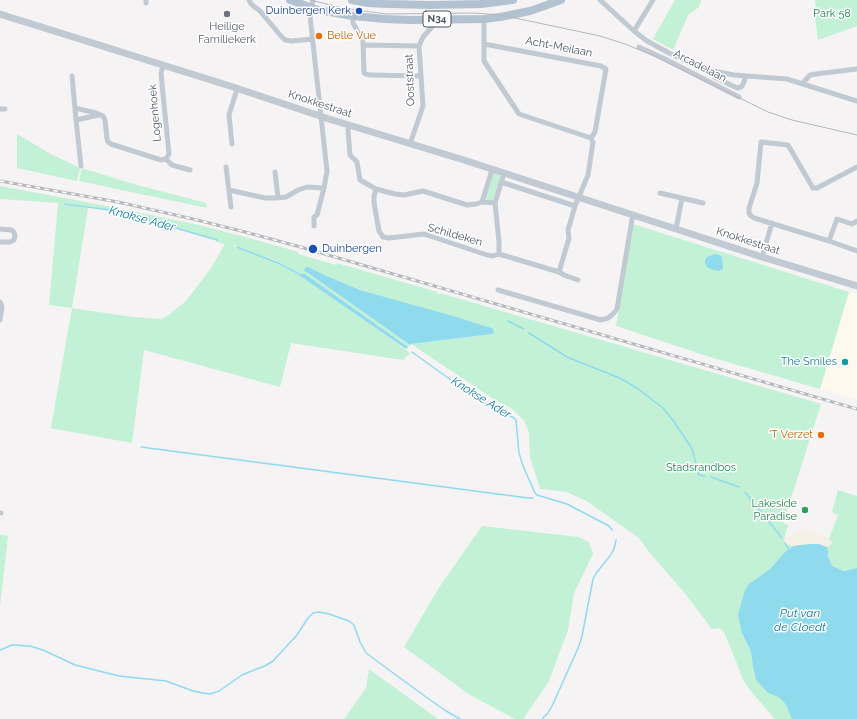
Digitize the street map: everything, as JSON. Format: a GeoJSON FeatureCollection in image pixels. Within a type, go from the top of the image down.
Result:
{"type":"FeatureCollection","features":[{"type":"Feature","properties":{"kind":"main road","name":"N34"},"geometry":{"type":"LineString","coordinates":[[290,0],[312,4],[353,16],[384,19],[434,20],[484,19],[516,15],[561,0]]}},
{"type":"Feature","properties":{"kind":"main road","name":"N34"},"geometry":{"type":"LineString","coordinates":[[352,0],[368,3],[388,4],[464,4],[513,0]]}},
{"type":"Feature","properties":{"kind":"street"},"geometry":{"type":"LineString","coordinates":[[249,0],[283,39],[292,41],[313,39]]}},
{"type":"Feature","properties":{"kind":"street","name":"Arcadelaan"},"geometry":{"type":"LineString","coordinates":[[600,0],[634,31],[655,46],[696,66],[734,75],[788,79],[857,101]]}},
{"type":"Feature","properties":{"kind":"street"},"geometry":{"type":"LineString","coordinates":[[634,31],[652,0]]}},
{"type":"Feature","properties":{"kind":"street"},"geometry":{"type":"LineString","coordinates":[[312,4],[310,16],[327,171],[317,215],[314,217],[314,226]]}},
{"type":"Feature","properties":{"kind":"street","name":"Knokkestraat"},"geometry":{"type":"LineString","coordinates":[[0,14],[857,286]]}},
{"type":"Feature","properties":{"kind":"street"},"geometry":{"type":"LineString","coordinates":[[353,16],[353,24],[363,41],[364,73],[421,76]]}},
{"type":"Feature","properties":{"kind":"street"},"geometry":{"type":"LineString","coordinates":[[484,19],[484,61],[519,114],[591,138]]}},
{"type":"Feature","properties":{"kind":"street","name":"Ooststraat"},"geometry":{"type":"LineString","coordinates":[[410,144],[423,106],[419,46],[423,37],[433,26],[434,20]]}},
{"type":"Feature","properties":{"kind":"street","name":"Acht-Meilaan"},"geometry":{"type":"LineString","coordinates":[[484,44],[604,67],[606,71],[595,132],[591,138],[593,142],[588,175],[578,197]]}},
{"type":"Feature","properties":{"kind":"street"},"geometry":{"type":"LineString","coordinates":[[363,45],[419,46]]}},
{"type":"Feature","properties":{"kind":"street"},"geometry":{"type":"LineString","coordinates":[[652,54],[655,46]]}},
{"type":"Feature","properties":{"kind":"street","name":"Arcadelaan"},"geometry":{"type":"LineString","coordinates":[[639,48],[739,97]]}},
{"type":"Feature","properties":{"kind":"street","name":"Logenhoek"},"geometry":{"type":"LineString","coordinates":[[164,65],[161,74],[169,154],[166,159]]}},
{"type":"Feature","properties":{"kind":"street"},"geometry":{"type":"LineString","coordinates":[[803,83],[810,75],[857,69]]}},
{"type":"Feature","properties":{"kind":"street","name":"Arcadelaan"},"geometry":{"type":"LineString","coordinates":[[712,71],[714,77],[737,88],[741,87],[745,76]]}},
{"type":"Feature","properties":{"kind":"street"},"geometry":{"type":"LineString","coordinates":[[72,76],[81,166]]}},
{"type":"Feature","properties":{"kind":"street"},"geometry":{"type":"LineString","coordinates":[[232,144],[229,115],[237,89]]}},
{"type":"Feature","properties":{"kind":"street"},"geometry":{"type":"LineString","coordinates":[[75,109],[99,115]]}},
{"type":"Feature","properties":{"kind":"street"},"geometry":{"type":"LineString","coordinates":[[76,120],[99,115]]}},
{"type":"Feature","properties":{"kind":"street","name":"Logenhoek"},"geometry":{"type":"LineString","coordinates":[[99,115],[103,116],[105,120],[107,139],[111,144],[161,160],[166,159]]}},
{"type":"Feature","properties":{"kind":"street"},"geometry":{"type":"LineString","coordinates":[[349,125],[350,156],[357,162],[360,180],[376,189],[404,195],[423,191],[467,205],[482,202],[495,203]]}},
{"type":"Feature","properties":{"kind":"street"},"geometry":{"type":"LineString","coordinates":[[857,167],[817,188],[813,188],[788,145],[761,142],[757,183],[749,208],[749,213],[754,218],[857,250]]}},
{"type":"Feature","properties":{"kind":"street","name":"Logenhoek"},"geometry":{"type":"LineString","coordinates":[[166,159],[172,165],[190,170]]}},
{"type":"Feature","properties":{"kind":"street"},"geometry":{"type":"LineString","coordinates":[[226,167],[231,207]]}},
{"type":"Feature","properties":{"kind":"street"},"geometry":{"type":"LineString","coordinates":[[482,202],[492,170]]}},
{"type":"Feature","properties":{"kind":"street"},"geometry":{"type":"LineString","coordinates":[[275,172],[278,198]]}},
{"type":"Feature","properties":{"kind":"street","name":"Schildeken"},"geometry":{"type":"LineString","coordinates":[[499,254],[495,203],[504,174]]}},
{"type":"Feature","properties":{"kind":"street"},"geometry":{"type":"LineString","coordinates":[[501,182],[575,206]]}},
{"type":"Feature","properties":{"kind":"street"},"geometry":{"type":"LineString","coordinates":[[229,190],[265,198],[278,198],[286,197],[307,187],[324,188]]}},
{"type":"Feature","properties":{"kind":"street","name":"Schildeken"},"geometry":{"type":"LineString","coordinates":[[376,189],[374,196],[379,231],[383,237],[389,238],[424,234],[487,255],[493,256],[499,254],[559,272],[578,280]]}},
{"type":"Feature","properties":{"kind":"street"},"geometry":{"type":"LineString","coordinates":[[660,193],[703,203]]}},
{"type":"Feature","properties":{"kind":"street"},"geometry":{"type":"LineString","coordinates":[[559,272],[569,238],[568,230],[578,197]]}},
{"type":"Feature","properties":{"kind":"street"},"geometry":{"type":"LineString","coordinates":[[676,229],[682,198]]}},
{"type":"Feature","properties":{"kind":"street"},"geometry":{"type":"LineString","coordinates":[[498,290],[601,320],[608,318],[617,309],[633,214]]}},
{"type":"Feature","properties":{"kind":"street"},"geometry":{"type":"LineString","coordinates":[[829,241],[837,219],[852,224],[857,221]]}},
{"type":"Feature","properties":{"kind":"street"},"geometry":{"type":"LineString","coordinates":[[762,257],[772,223]]}},
{"type":"Feature","properties":{"kind":"street"},"geometry":{"type":"LineString","coordinates":[[0,229],[11,230],[15,235],[14,240],[10,242],[0,242]]}},
{"type":"Feature","properties":{"kind":"street"},"geometry":{"type":"LineString","coordinates":[[0,302],[2,307],[0,320]]}},
{"type":"Feature","properties":{"kind":"shaded area"},"geometry":{"type":"Polygon","coordinates":[[[849,292],[857,294],[857,400],[820,389],[849,292]]]}},
{"type":"Feature","properties":{"kind":"green space"},"geometry":{"type":"Polygon","coordinates":[[[675,0],[701,0],[699,7],[688,15],[673,50],[653,39],[675,0]]]}},
{"type":"Feature","properties":{"kind":"green space","name":"Park 58"},"geometry":{"type":"Polygon","coordinates":[[[815,0],[857,0],[857,26],[818,40],[814,8],[816,6],[815,0]]]}},
{"type":"Feature","properties":{"kind":"green space"},"geometry":{"type":"Polygon","coordinates":[[[17,134],[51,154],[80,168],[77,181],[17,168],[17,134]]]}},
{"type":"Feature","properties":{"kind":"green space"},"geometry":{"type":"Polygon","coordinates":[[[82,168],[130,183],[206,203],[207,208],[79,181],[82,168]]]}},
{"type":"Feature","properties":{"kind":"green space"},"geometry":{"type":"Polygon","coordinates":[[[495,173],[499,175],[500,178],[492,201],[485,199],[493,174],[495,173]]]}},
{"type":"Feature","properties":{"kind":"green space","name":"Stadsrandbos"},"geometry":{"type":"Polygon","coordinates":[[[0,186],[199,225],[285,248],[298,252],[298,254],[336,265],[337,263],[437,292],[438,295],[440,293],[821,404],[783,523],[788,525],[784,540],[789,545],[793,546],[784,553],[771,568],[747,587],[742,633],[751,652],[756,680],[768,693],[782,700],[786,705],[792,719],[775,719],[754,695],[743,680],[724,632],[719,628],[711,629],[684,592],[649,552],[639,538],[588,502],[567,492],[540,489],[530,457],[529,433],[524,420],[511,408],[495,400],[411,344],[492,334],[450,315],[360,290],[308,267],[304,271],[410,345],[408,347],[305,274],[301,274],[273,260],[234,245],[272,261],[299,275],[410,353],[403,360],[291,343],[280,387],[144,350],[132,443],[50,428],[72,308],[49,305],[58,203],[0,199],[0,186]],[[66,203],[88,208],[72,308],[132,317],[161,319],[170,314],[186,301],[211,268],[225,244],[216,242],[217,240],[133,215],[66,203]]]}},
{"type":"Feature","properties":{"kind":"green space"},"geometry":{"type":"Polygon","coordinates":[[[633,224],[849,292],[820,389],[710,357],[616,326],[633,224]]]}},
{"type":"Feature","properties":{"kind":"green space"},"geometry":{"type":"Polygon","coordinates":[[[838,490],[857,496],[857,568],[844,571],[832,566],[828,556],[827,547],[833,543],[829,539],[838,515],[832,512],[838,490]]]}},
{"type":"Feature","properties":{"kind":"green space"},"geometry":{"type":"Polygon","coordinates":[[[482,526],[578,537],[589,542],[593,554],[574,593],[568,630],[548,683],[523,719],[515,719],[470,695],[404,647],[440,586],[482,526]]]}},
{"type":"Feature","properties":{"kind":"green space"},"geometry":{"type":"Polygon","coordinates":[[[0,535],[8,536],[0,607],[0,535]]]}},
{"type":"Feature","properties":{"kind":"green space"},"geometry":{"type":"Polygon","coordinates":[[[369,669],[438,719],[344,719],[366,688],[369,669]]]}},
{"type":"Feature","properties":{"kind":"sand"},"geometry":{"type":"Polygon","coordinates":[[[799,529],[806,529],[822,535],[833,543],[827,547],[819,544],[793,546],[785,543],[784,540],[799,529]]]}},
{"type":"Feature","properties":{"kind":"water"},"geometry":{"type":"Polygon","coordinates":[[[716,254],[722,258],[723,269],[719,271],[710,269],[705,263],[707,257],[716,254]]]}},
{"type":"Feature","properties":{"kind":"water"},"geometry":{"type":"Polygon","coordinates":[[[306,267],[360,290],[450,315],[491,328],[494,332],[492,334],[410,345],[304,271],[306,267]]]}},
{"type":"Feature","properties":{"kind":"water"},"geometry":{"type":"Polygon","coordinates":[[[305,274],[408,347],[406,349],[299,275],[305,274]]]}},
{"type":"Feature","properties":{"kind":"water","name":"Put van de Cloedt"},"geometry":{"type":"Polygon","coordinates":[[[819,544],[827,547],[828,556],[832,566],[844,571],[857,568],[857,719],[792,719],[786,705],[782,700],[768,693],[756,680],[751,652],[742,633],[738,615],[745,590],[749,584],[771,568],[784,553],[793,546],[819,544]]]}},
{"type":"Feature","properties":{"kind":"waterway","name":"Knokse Ader"},"geometry":{"type":"LineString","coordinates":[[65,204],[117,211],[217,240]]}},
{"type":"Feature","properties":{"kind":"waterway","name":"Knokse Ader"},"geometry":{"type":"LineString","coordinates":[[237,247],[278,263],[301,275]]}},
{"type":"Feature","properties":{"kind":"waterway"},"geometry":{"type":"LineString","coordinates":[[508,321],[524,329]]}},
{"type":"Feature","properties":{"kind":"waterway"},"geometry":{"type":"LineString","coordinates":[[529,333],[567,357],[627,382],[663,408],[692,449],[699,475],[705,476]]}},
{"type":"Feature","properties":{"kind":"waterway","name":"Knokse Ader"},"geometry":{"type":"LineString","coordinates":[[412,352],[469,393],[516,420],[519,453],[523,466],[537,495],[567,504],[609,526],[612,530]]}},
{"type":"Feature","properties":{"kind":"waterway"},"geometry":{"type":"LineString","coordinates":[[141,447],[533,498]]}},
{"type":"Feature","properties":{"kind":"waterway"},"geometry":{"type":"LineString","coordinates":[[711,477],[739,487]]}},
{"type":"Feature","properties":{"kind":"waterway"},"geometry":{"type":"LineString","coordinates":[[745,492],[782,538]]}},
{"type":"Feature","properties":{"kind":"waterway","name":"Knokse Ader"},"geometry":{"type":"LineString","coordinates":[[542,719],[548,713],[553,704],[579,646],[593,579],[610,556],[614,549],[616,540]]}},
{"type":"Feature","properties":{"kind":"waterway"},"geometry":{"type":"LineString","coordinates":[[785,543],[789,550]]}},
{"type":"Feature","properties":{"kind":"waterway"},"geometry":{"type":"LineString","coordinates":[[0,650],[12,645],[30,646],[43,650],[75,665],[119,676],[166,681],[193,691],[210,694],[219,691],[242,675],[265,666],[273,661],[297,635],[308,618],[313,613],[319,612],[349,621],[354,625],[366,653],[426,697],[460,719]]}},
{"type":"Feature","properties":{"kind":"tram line"},"geometry":{"type":"LineString","coordinates":[[310,0],[348,9],[387,14],[474,13],[501,15],[600,36],[652,55],[768,112],[792,120],[857,135]]}},
{"type":"Feature","properties":{"kind":"railway"},"geometry":{"type":"LineString","coordinates":[[0,181],[118,202],[245,232],[857,409]]}},
{"type":"Feature","properties":{"kind":"place","name":"Duinbergen Kerk"},"geometry":{"type":"Point","coordinates":[359,11]}},
{"type":"Feature","properties":{"kind":"place","name":"Heilige Familiekerk"},"geometry":{"type":"Point","coordinates":[227,14]}},
{"type":"Feature","properties":{"kind":"place","name":"Belle Vue"},"geometry":{"type":"Point","coordinates":[319,36]}},
{"type":"Feature","properties":{"kind":"place","name":"Duinbergen"},"geometry":{"type":"Point","coordinates":[313,249]}},
{"type":"Feature","properties":{"kind":"place","name":"The Smiles"},"geometry":{"type":"Point","coordinates":[845,362]}},
{"type":"Feature","properties":{"kind":"place","name":"'T Verzet"},"geometry":{"type":"Point","coordinates":[821,435]}},
{"type":"Feature","properties":{"kind":"place","name":"Lakeside Paradise"},"geometry":{"type":"Point","coordinates":[805,510]}}]}
